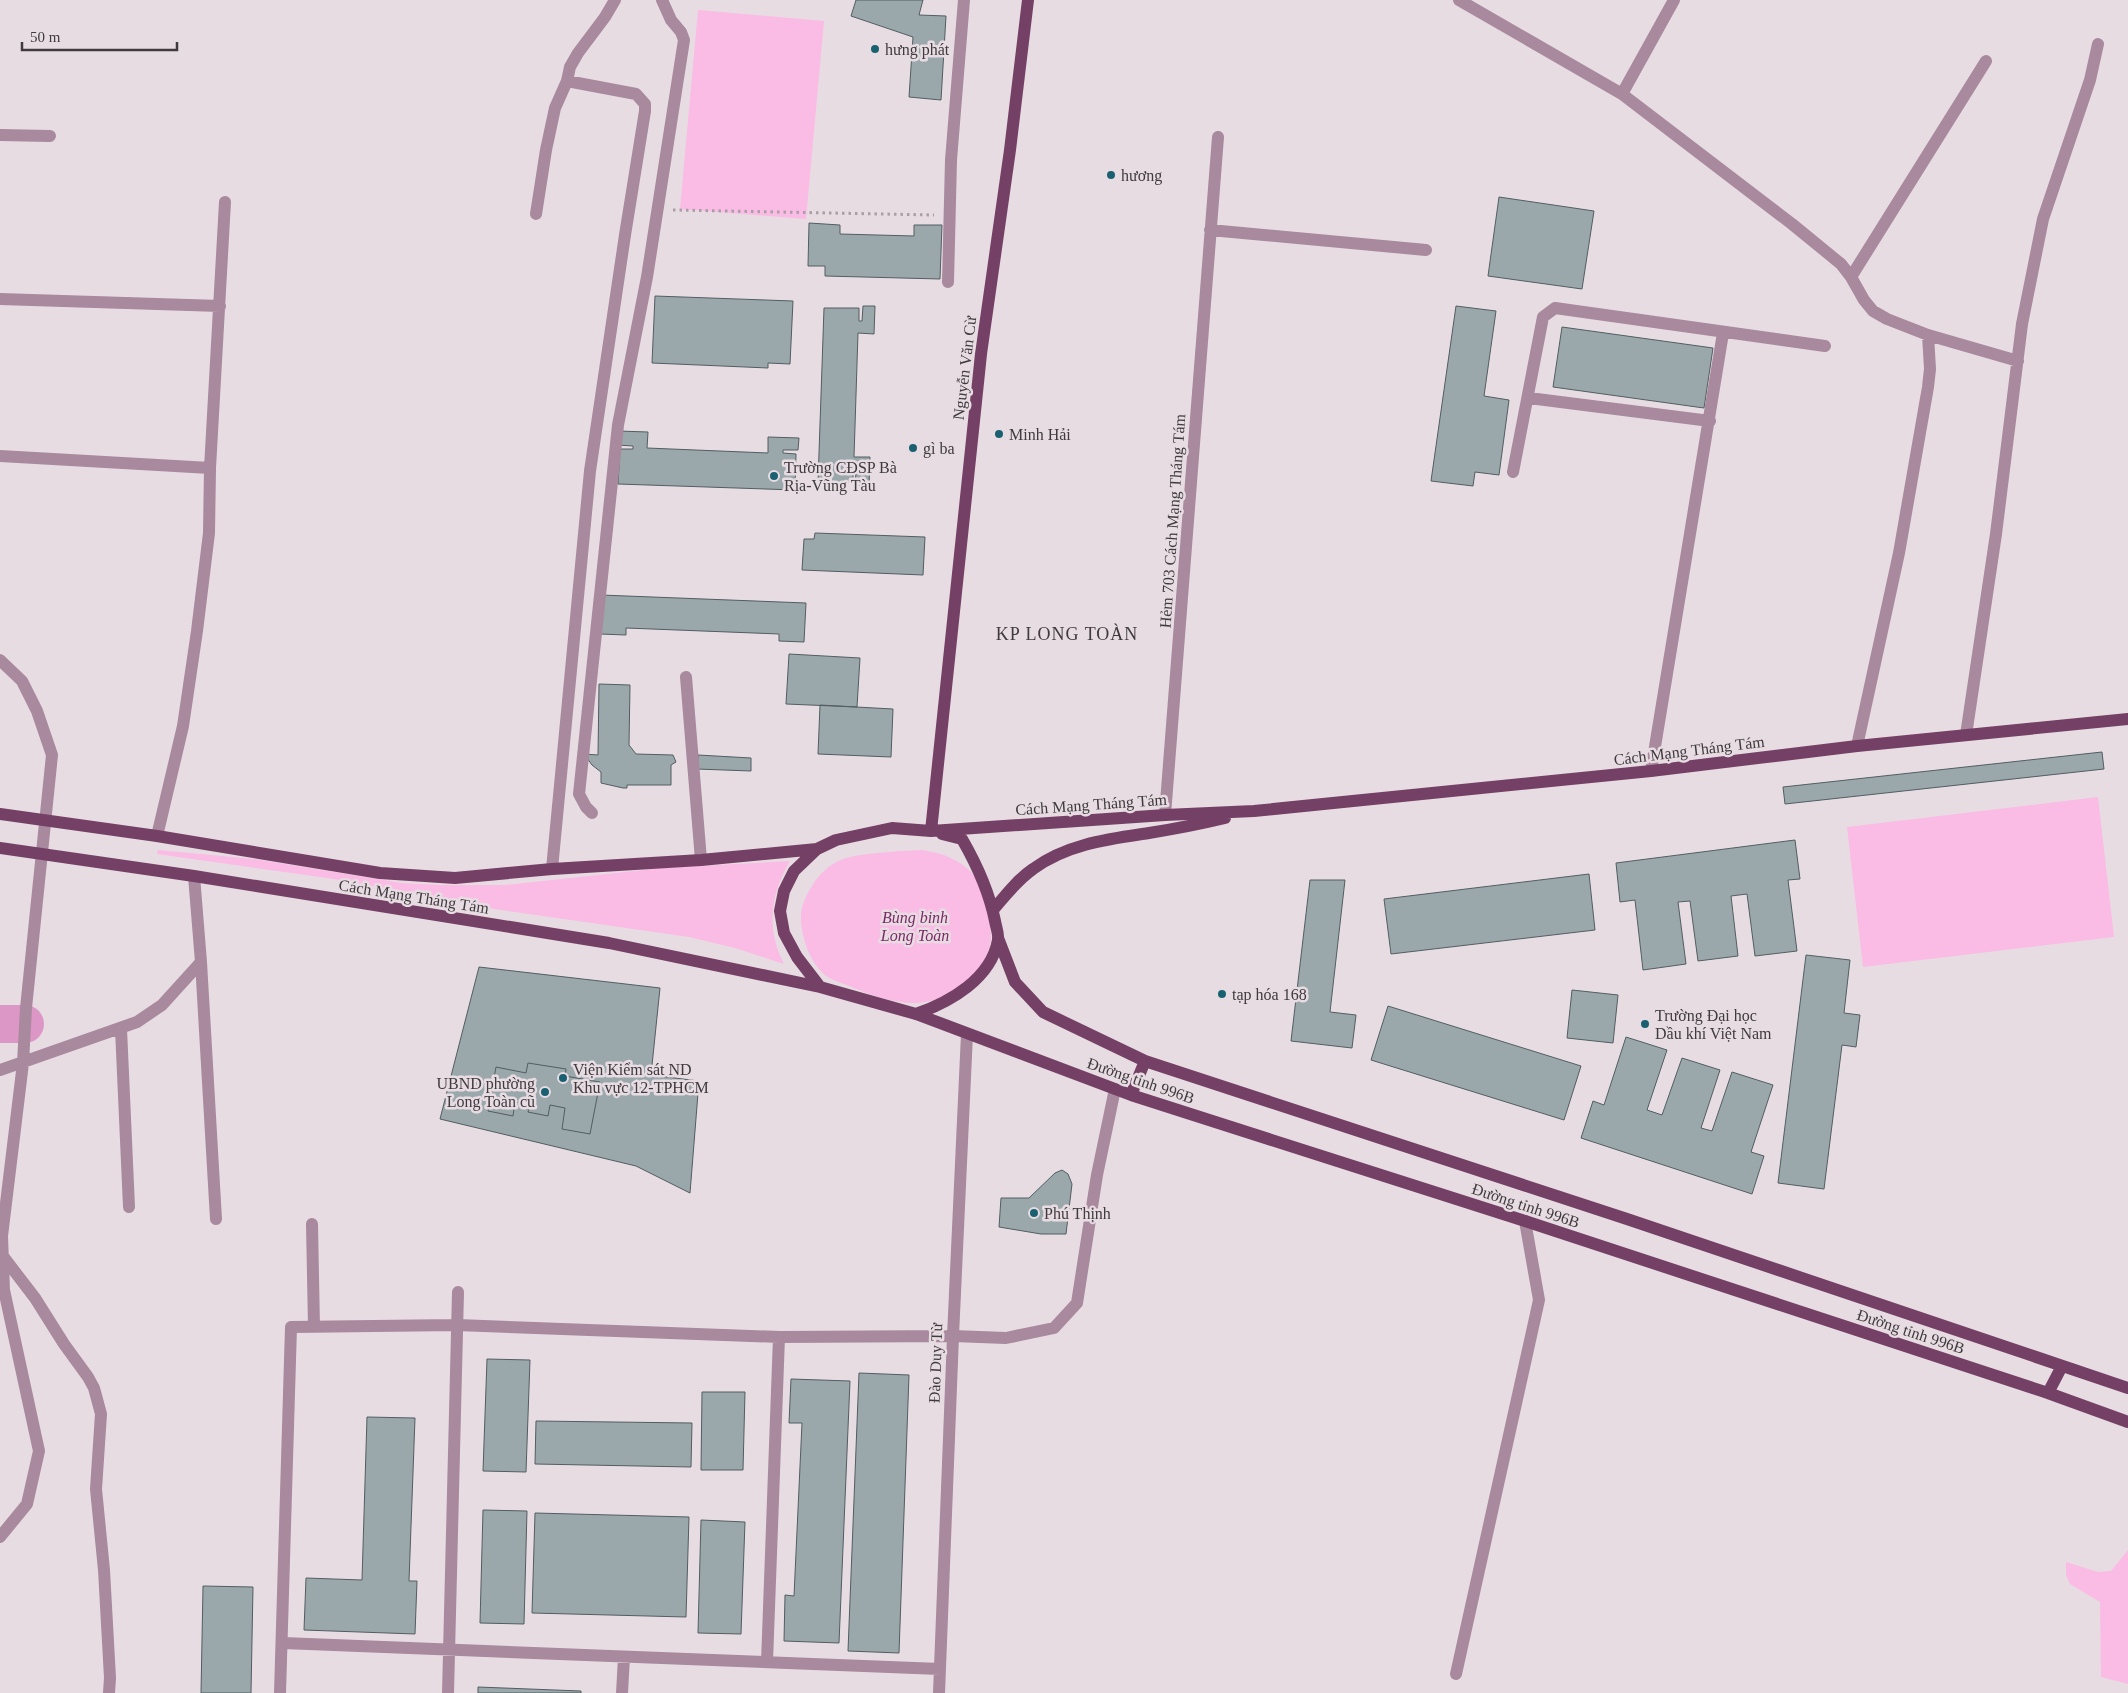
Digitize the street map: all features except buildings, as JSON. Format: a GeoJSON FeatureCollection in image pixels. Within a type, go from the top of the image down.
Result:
{"type":"FeatureCollection","features":[{"type":"Feature","properties":{"kind":"main road","name":"Nguyễn Văn Cừ"},"geometry":{"type":"LineString","coordinates":[[930,831],[981,354],[1010,150],[1028,0]]}},
{"type":"Feature","properties":{"kind":"main road","name":"Cách Mạng Tháng Tám"},"geometry":{"type":"LineString","coordinates":[[930,831],[1254,811],[1651,771],[1857,746],[2128,719]]}},
{"type":"Feature","properties":{"kind":"main road","name":"Cách Mạng Tháng Tám"},"geometry":{"type":"LineString","coordinates":[[993,910],[1012,888],[1033,869],[1059,853],[1091,842],[1179,828],[1254,811]]}},
{"type":"Feature","properties":{"kind":"main road","name":"Cách Mạng Tháng Tám"},"geometry":{"type":"LineString","coordinates":[[0,814],[158,836],[380,873],[455,878],[552,869],[701,860],[816,849]]}},
{"type":"Feature","properties":{"kind":"main road"},"geometry":{"type":"LineString","coordinates":[[892,828],[930,831],[962,839],[987,888],[998,938],[993,956],[982,973],[962,992],[940,1006],[916,1014],[820,987],[797,957],[784,933],[780,911],[784,891],[794,871],[816,849],[836,840],[892,828]]}},
{"type":"Feature","properties":{"kind":"main road","name":"Cách Mạng Tháng Tám"},"geometry":{"type":"LineString","coordinates":[[0,848],[194,876],[609,943],[820,987]]}},
{"type":"Feature","properties":{"kind":"main road","name":"Đường tỉnh 996B"},"geometry":{"type":"LineString","coordinates":[[998,938],[1015,982],[1043,1012],[1145,1061],[1637,1222],[2128,1388]]}},
{"type":"Feature","properties":{"kind":"main road","name":"Đường tỉnh 996B"},"geometry":{"type":"LineString","coordinates":[[916,1014],[1131,1095],[1525,1221],[2048,1393],[2128,1422]]}},
{"type":"Feature","properties":{"kind":"main road"},"geometry":{"type":"LineString","coordinates":[[1131,1095],[1145,1061]]}},
{"type":"Feature","properties":{"kind":"main road"},"geometry":{"type":"LineString","coordinates":[[2048,1393],[2062,1366]]}},
{"type":"Feature","properties":{"kind":"street"},"geometry":{"type":"LineString","coordinates":[[536,214],[555,108],[567,81],[570,66],[615,0]]}},
{"type":"Feature","properties":{"kind":"street"},"geometry":{"type":"LineString","coordinates":[[592,813],[578,794],[609,500],[618,425],[647,277],[684,40],[681,32],[671,20],[662,0]]}},
{"type":"Feature","properties":{"kind":"street"},"geometry":{"type":"LineString","coordinates":[[948,282],[951,160],[964,0]]}},
{"type":"Feature","properties":{"kind":"street"},"geometry":{"type":"LineString","coordinates":[[1459,0],[1622,94],[1792,224],[1841,264],[1873,311],[1887,319],[1928,334],[2018,361]]}},
{"type":"Feature","properties":{"kind":"street"},"geometry":{"type":"LineString","coordinates":[[1622,94],[1674,0]]}},
{"type":"Feature","properties":{"kind":"street"},"geometry":{"type":"LineString","coordinates":[[1966,735],[1996,534],[2022,324],[2043,219],[2090,80],[2098,44]]}},
{"type":"Feature","properties":{"kind":"street"},"geometry":{"type":"LineString","coordinates":[[1851,277],[1986,61]]}},
{"type":"Feature","properties":{"kind":"street"},"geometry":{"type":"LineString","coordinates":[[552,869],[591,462],[623,244],[646,111],[644,104],[636,94],[567,81]]}},
{"type":"Feature","properties":{"kind":"street"},"geometry":{"type":"LineString","coordinates":[[0,135],[50,136]]}},
{"type":"Feature","properties":{"kind":"street","name":"Hẻm 703 Cách Mạng Tháng Tám"},"geometry":{"type":"LineString","coordinates":[[1165,815],[1218,137]]}},
{"type":"Feature","properties":{"kind":"street"},"geometry":{"type":"LineString","coordinates":[[158,836],[183,726],[209,534],[210,468],[225,202]]}},
{"type":"Feature","properties":{"kind":"street"},"geometry":{"type":"LineString","coordinates":[[1210,230],[1426,250]]}},
{"type":"Feature","properties":{"kind":"street"},"geometry":{"type":"LineString","coordinates":[[0,299],[220,306]]}},
{"type":"Feature","properties":{"kind":"street"},"geometry":{"type":"LineString","coordinates":[[1513,472],[1529,398],[1542,317],[1555,308],[1826,346]]}},
{"type":"Feature","properties":{"kind":"street"},"geometry":{"type":"LineString","coordinates":[[1651,771],[1710,422],[1723,333]]}},
{"type":"Feature","properties":{"kind":"street"},"geometry":{"type":"LineString","coordinates":[[1857,746],[1906,514],[1928,387],[1930,369],[1928,334]]}},
{"type":"Feature","properties":{"kind":"street"},"geometry":{"type":"LineString","coordinates":[[1529,398],[1710,422]]}},
{"type":"Feature","properties":{"kind":"street"},"geometry":{"type":"LineString","coordinates":[[0,456],[210,468]]}},
{"type":"Feature","properties":{"kind":"street"},"geometry":{"type":"LineString","coordinates":[[0,660],[22,681],[37,711],[52,755],[26,1008],[23,1063],[2,1236],[4,1290],[38,1451],[27,1504],[0,1538]]}},
{"type":"Feature","properties":{"kind":"street"},"geometry":{"type":"LineString","coordinates":[[686,676],[701,860]]}},
{"type":"Feature","properties":{"kind":"street"},"geometry":{"type":"LineString","coordinates":[[194,876],[216,1219]]}},
{"type":"Feature","properties":{"kind":"street"},"geometry":{"type":"LineString","coordinates":[[0,1070],[137,1022],[162,1005],[201,962]]}},
{"type":"Feature","properties":{"kind":"street"},"geometry":{"type":"LineString","coordinates":[[121,1029],[129,1207]]}},
{"type":"Feature","properties":{"kind":"street","name":"Đào Duy Từ"},"geometry":{"type":"LineString","coordinates":[[939,1693],[967,1034]]}},
{"type":"Feature","properties":{"kind":"street"},"geometry":{"type":"LineString","coordinates":[[280,1693],[291,1327],[457,1325],[779,1337],[953,1336],[1006,1338],[1054,1328],[1077,1303],[1097,1175],[1115,1089]]}},
{"type":"Feature","properties":{"kind":"street"},"geometry":{"type":"LineString","coordinates":[[1456,1674],[1539,1300],[1525,1221]]}},
{"type":"Feature","properties":{"kind":"street"},"geometry":{"type":"LineString","coordinates":[[312,1224],[314,1327]]}},
{"type":"Feature","properties":{"kind":"street"},"geometry":{"type":"LineString","coordinates":[[2,1255],[35,1298],[64,1344],[88,1377],[94,1388],[102,1414],[96,1489],[104,1570],[110,1678],[109,1693]]}},
{"type":"Feature","properties":{"kind":"street"},"geometry":{"type":"LineString","coordinates":[[448,1693],[458,1292]]}},
{"type":"Feature","properties":{"kind":"street"},"geometry":{"type":"LineString","coordinates":[[767,1662],[779,1337]]}},
{"type":"Feature","properties":{"kind":"street"},"geometry":{"type":"LineString","coordinates":[[283,1642],[940,1669]]}},
{"type":"Feature","properties":{"kind":"street"},"geometry":{"type":"LineString","coordinates":[[622,1693],[624,1657]]}},
{"type":"Feature","properties":{"kind":"path"},"geometry":{"type":"LineString","coordinates":[[657,210],[951,216]]}},
{"type":"Feature","properties":{"kind":"green space"},"geometry":{"type":"Polygon","coordinates":[[[698,10],[824,21],[806,219],[680,209],[698,10]]]}},
{"type":"Feature","properties":{"kind":"green space"},"geometry":{"type":"Polygon","coordinates":[[[2098,797],[2114,937],[1863,967],[1847,827],[2098,797]]]}},
{"type":"Feature","properties":{"kind":"green space"},"geometry":{"type":"Polygon","coordinates":[[[158,850],[254,859],[402,883],[440,885],[505,885],[662,868],[790,861],[778,887],[773,912],[775,938],[784,964],[735,948],[689,937],[495,909],[334,879],[157,854],[158,850]]]}},
{"type":"Feature","properties":{"kind":"green space","name":"Bùng binh Long Toàn"},"geometry":{"type":"Polygon","coordinates":[[[921,850],[949,857],[965,866],[978,880],[982,889],[990,923],[991,939],[985,959],[970,979],[949,994],[938,999],[915,1003],[881,998],[833,980],[822,973],[813,960],[806,944],[801,916],[807,894],[821,874],[838,861],[850,857],[921,850]]]}},
{"type":"Feature","properties":{"kind":"green space"},"geometry":{"type":"Polygon","coordinates":[[[2128,1550],[2128,1684],[2101,1677],[2100,1602],[2070,1584],[2066,1575],[2066,1562],[2098,1572],[2111,1571],[2128,1550]]]}},
{"type":"Feature","properties":{"kind":"waterway"},"geometry":{"type":"LineString","coordinates":[[0,1024],[25,1024]]}},
{"type":"Feature","properties":{"kind":"place","name":"hưng phát"},"geometry":{"type":"Point","coordinates":[875,49]}},
{"type":"Feature","properties":{"kind":"place","name":"hương"},"geometry":{"type":"Point","coordinates":[1111,175]}},
{"type":"Feature","properties":{"kind":"place","name":"Minh Hải"},"geometry":{"type":"Point","coordinates":[999,434]}},
{"type":"Feature","properties":{"kind":"place","name":"gì ba"},"geometry":{"type":"Point","coordinates":[913,448]}},
{"type":"Feature","properties":{"kind":"place","name":"Trường CĐSP Bà Rịa-Vũng Tàu"},"geometry":{"type":"Point","coordinates":[774,476]}},
{"type":"Feature","properties":{"kind":"place","name":"tạp hóa 168"},"geometry":{"type":"Point","coordinates":[1222,994]}},
{"type":"Feature","properties":{"kind":"place","name":"Trường Đại học Dầu khí Việt Nam"},"geometry":{"type":"Point","coordinates":[1645,1024]}},
{"type":"Feature","properties":{"kind":"place","name":"Viện Kiểm sát ND Khu vực 12-TPHCM"},"geometry":{"type":"Point","coordinates":[563,1078]}},
{"type":"Feature","properties":{"kind":"place","name":"UBND phường Long Toàn cũ"},"geometry":{"type":"Point","coordinates":[545,1092]}},
{"type":"Feature","properties":{"kind":"place","name":"Phú Thịnh"},"geometry":{"type":"Point","coordinates":[1034,1213]}},
{"type":"Feature","properties":{"kind":"district","name":"KP LONG TOÀN"},"geometry":{"type":"Point","coordinates":[1067,634]}}]}
